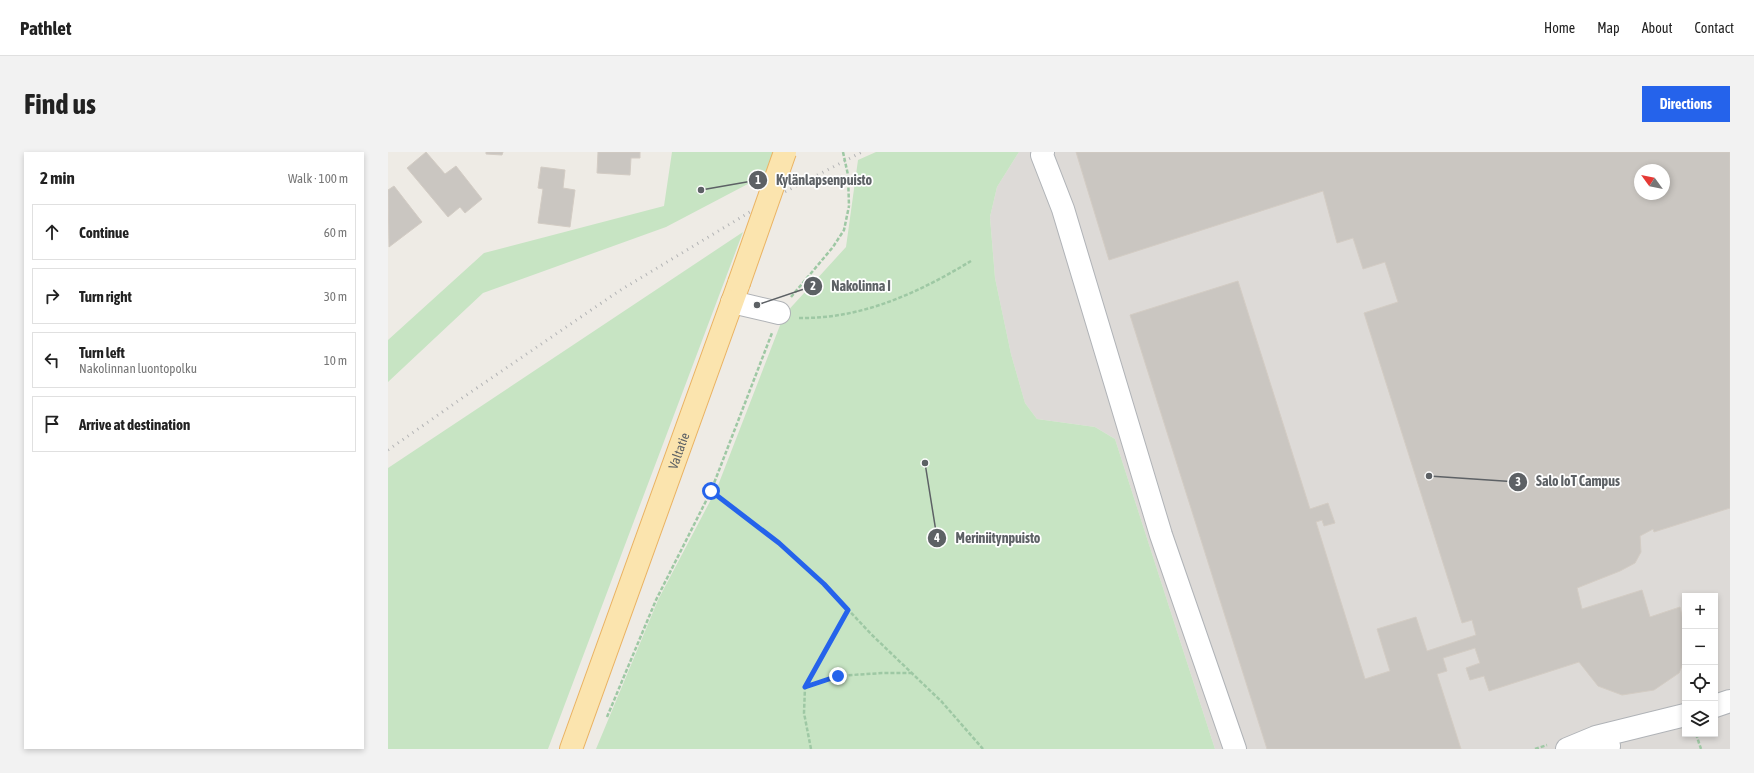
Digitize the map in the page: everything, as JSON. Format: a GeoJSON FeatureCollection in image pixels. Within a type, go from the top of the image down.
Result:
{"type":"FeatureCollection","features":[{"type":"Feature","properties":{"kind":"main road","name":"Valtatie"},"geometry":{"type":"LineString","coordinates":[[571,749],[785,152]]}},
{"type":"Feature","properties":{"kind":"lane"},"geometry":{"type":"LineString","coordinates":[[1044,152],[1042,155],[1063,209],[1161,535],[1235,749]]}},
{"type":"Feature","properties":{"kind":"lane"},"geometry":{"type":"LineString","coordinates":[[735,293],[779,313]]}},
{"type":"Feature","properties":{"kind":"lane"},"geometry":{"type":"LineString","coordinates":[[1718,705],[1730,701]]}},
{"type":"Feature","properties":{"kind":"lane"},"geometry":{"type":"LineString","coordinates":[[1567,749],[1604,743],[1682,716]]}},
{"type":"Feature","properties":{"kind":"path"},"geometry":{"type":"LineString","coordinates":[[605,721],[656,600],[711,491],[779,313],[844,230],[849,206],[848,174],[843,152]]}},
{"type":"Feature","properties":{"kind":"path"},"geometry":{"type":"LineString","coordinates":[[779,313],[798,318],[821,318],[844,315],[875,308],[937,281],[971,261]]}},
{"type":"Feature","properties":{"kind":"path"},"geometry":{"type":"LineString","coordinates":[[711,491],[779,543],[824,584],[848,610],[942,702],[983,749]]}},
{"type":"Feature","properties":{"kind":"path"},"geometry":{"type":"LineString","coordinates":[[811,749],[804,713],[805,687],[848,610]]}},
{"type":"Feature","properties":{"kind":"path"},"geometry":{"type":"LineString","coordinates":[[805,687],[838,676],[882,673],[912,673]]}},
{"type":"Feature","properties":{"kind":"path"},"geometry":{"type":"LineString","coordinates":[[1697,737],[1701,749]]}},
{"type":"Feature","properties":{"kind":"shaded area"},"geometry":{"type":"Polygon","coordinates":[[[1019,152],[1730,152],[1730,749],[1215,749],[1115,439],[1095,427],[1037,419],[1025,403],[1011,354],[995,278],[990,217],[997,187],[1019,152]]]}},
{"type":"Feature","properties":{"kind":"green space"},"geometry":{"type":"Polygon","coordinates":[[[672,152],[773,152],[765,175],[666,227],[483,293],[388,382],[388,340],[484,253],[664,206],[672,152]]]}},
{"type":"Feature","properties":{"kind":"green space"},"geometry":{"type":"Polygon","coordinates":[[[876,152],[1019,152],[997,187],[990,217],[995,278],[1011,354],[1025,403],[1037,419],[1095,427],[1115,439],[1215,749],[596,749],[658,600],[717,488],[784,315],[846,247],[858,160],[876,152]]]}},
{"type":"Feature","properties":{"kind":"green space"},"geometry":{"type":"Polygon","coordinates":[[[743,232],[548,749],[388,749],[388,468],[743,232]]]}},
{"type":"Feature","properties":{"kind":"building"},"geometry":{"type":"Polygon","coordinates":[[[426,152],[445,174],[456,166],[482,199],[465,213],[460,207],[448,217],[407,168],[426,152]]]}},
{"type":"Feature","properties":{"kind":"building"},"geometry":{"type":"Polygon","coordinates":[[[486,152],[503,152],[502,155],[486,154],[486,152]]]}},
{"type":"Feature","properties":{"kind":"building"},"geometry":{"type":"Polygon","coordinates":[[[598,152],[640,152],[640,158],[631,158],[630,175],[597,173],[598,152]]]}},
{"type":"Feature","properties":{"kind":"building"},"geometry":{"type":"Polygon","coordinates":[[[1076,152],[1730,152],[1730,508],[1654,532],[1653,529],[1640,536],[1641,552],[1635,563],[1620,571],[1577,588],[1582,609],[1642,590],[1650,617],[1680,607],[1682,616],[1682,666],[1679,673],[1654,690],[1622,695],[1598,686],[1579,662],[1489,691],[1484,676],[1470,680],[1466,668],[1480,663],[1475,648],[1443,658],[1447,671],[1437,674],[1461,749],[1267,749],[1130,315],[1238,281],[1310,509],[1328,503],[1335,523],[1324,526],[1322,520],[1316,522],[1365,679],[1390,671],[1377,629],[1416,617],[1427,651],[1476,635],[1472,620],[1462,623],[1364,313],[1398,302],[1385,262],[1363,269],[1353,238],[1337,243],[1323,191],[1109,260],[1076,152]]]}},
{"type":"Feature","properties":{"kind":"building"},"geometry":{"type":"Polygon","coordinates":[[[541,167],[565,170],[563,188],[575,190],[570,227],[538,223],[543,189],[538,188],[541,167]]]}},
{"type":"Feature","properties":{"kind":"building"},"geometry":{"type":"Polygon","coordinates":[[[394,186],[422,222],[389,247],[388,190],[394,186]]]}},
{"type":"Feature","properties":{"kind":"railway"},"geometry":{"type":"LineString","coordinates":[[388,450],[619,291],[773,198],[862,152]]}},
{"type":"Feature","properties":{"kind":"place","name":"Kylänlapsenpuisto"},"geometry":{"type":"Point","coordinates":[701,190]}},
{"type":"Feature","properties":{"kind":"place","name":"Nakolinna I"},"geometry":{"type":"Point","coordinates":[757,305]}},
{"type":"Feature","properties":{"kind":"place","name":"Meriniitynpuisto"},"geometry":{"type":"Point","coordinates":[925,463]}},
{"type":"Feature","properties":{"kind":"place","name":"Salo IoT Campus"},"geometry":{"type":"Point","coordinates":[1429,476]}},
{"type":"Feature","properties":{"kind":"route"},"geometry":{"type":"LineString","coordinates":[[711,491],[779,543],[824,584],[848,610],[805,687],[838,676]]}}]}
